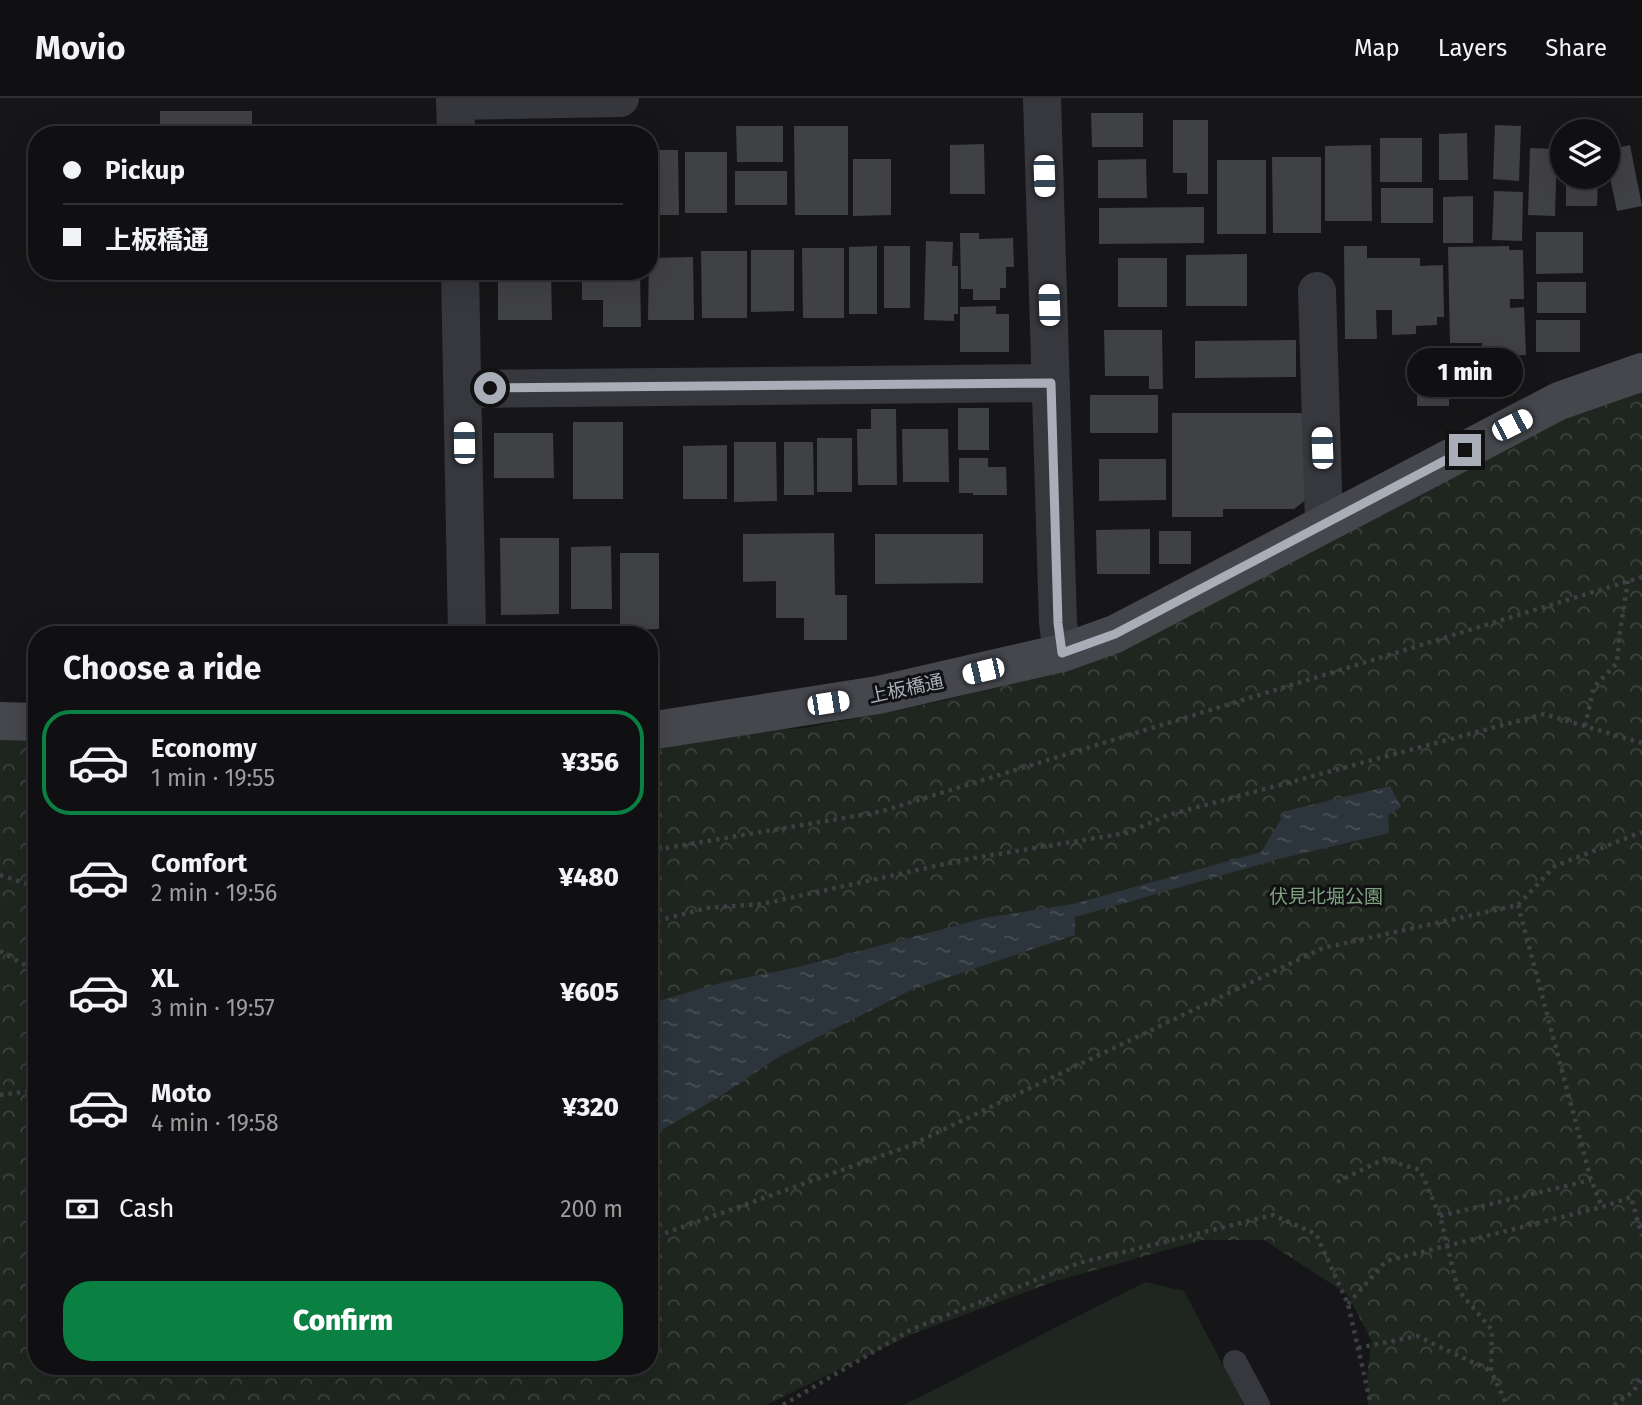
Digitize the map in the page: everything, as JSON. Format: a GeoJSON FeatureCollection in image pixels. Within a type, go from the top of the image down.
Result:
{"type":"FeatureCollection","features":[{"type":"Feature","properties":{"kind":"street"},"geometry":{"type":"LineString","coordinates":[[455,111],[620,98]]}},
{"type":"Feature","properties":{"kind":"street"},"geometry":{"type":"LineString","coordinates":[[1042,98],[1058,623],[1062,653]]}},
{"type":"Feature","properties":{"kind":"street"},"geometry":{"type":"LineString","coordinates":[[460,280],[467,626]]}},
{"type":"Feature","properties":{"kind":"street"},"geometry":{"type":"LineString","coordinates":[[1317,291],[1324,523]]}},
{"type":"Feature","properties":{"kind":"street","name":"上板橋通"},"geometry":{"type":"LineString","coordinates":[[658,731],[878,695],[1062,653],[1115,634],[1559,401],[1642,372]]}},
{"type":"Feature","properties":{"kind":"street"},"geometry":{"type":"LineString","coordinates":[[464,388],[1051,383]]}},
{"type":"Feature","properties":{"kind":"street"},"geometry":{"type":"LineString","coordinates":[[0,720],[28,722]]}},
{"type":"Feature","properties":{"kind":"lane"},"geometry":{"type":"LineString","coordinates":[[1235,1362],[1258,1405]]}},
{"type":"Feature","properties":{"kind":"path"},"geometry":{"type":"LineString","coordinates":[[658,849],[879,812],[1642,577]]}},
{"type":"Feature","properties":{"kind":"path"},"geometry":{"type":"LineString","coordinates":[[1585,726],[1594,687],[1618,663],[1628,580]]}},
{"type":"Feature","properties":{"kind":"path"},"geometry":{"type":"LineString","coordinates":[[658,921],[708,908],[762,904],[968,859],[1127,833],[1168,815],[1544,714],[1642,743]]}},
{"type":"Feature","properties":{"kind":"path"},"geometry":{"type":"LineString","coordinates":[[658,1236],[909,1146],[1322,947],[1518,905],[1555,866],[1642,832]]}},
{"type":"Feature","properties":{"kind":"path"},"geometry":{"type":"LineString","coordinates":[[0,875],[28,884]]}},
{"type":"Feature","properties":{"kind":"path"},"geometry":{"type":"LineString","coordinates":[[1518,905],[1591,1180],[1602,1207]]}},
{"type":"Feature","properties":{"kind":"path"},"geometry":{"type":"LineString","coordinates":[[0,951],[28,967]]}},
{"type":"Feature","properties":{"kind":"path"},"geometry":{"type":"LineString","coordinates":[[0,1096],[28,1091]]}},
{"type":"Feature","properties":{"kind":"path"},"geometry":{"type":"LineString","coordinates":[[1336,1182],[1384,1159],[1420,1170],[1440,1216],[1458,1290],[1492,1329],[1491,1371],[1507,1405]]}},
{"type":"Feature","properties":{"kind":"path"},"geometry":{"type":"LineString","coordinates":[[1440,1216],[1591,1180]]}},
{"type":"Feature","properties":{"kind":"path"},"geometry":{"type":"LineString","coordinates":[[1348,1304],[1386,1261],[1602,1207],[1632,1197],[1642,1236]]}},
{"type":"Feature","properties":{"kind":"path"},"geometry":{"type":"LineString","coordinates":[[783,1405],[912,1329],[1079,1263],[1273,1215],[1316,1234],[1348,1304],[1371,1405]]}},
{"type":"Feature","properties":{"kind":"path"},"geometry":{"type":"LineString","coordinates":[[1358,1348],[1417,1336],[1491,1371]]}},
{"type":"Feature","properties":{"kind":"path"},"geometry":{"type":"LineString","coordinates":[[1614,1405],[1634,1391],[1642,1375]]}},
{"type":"Feature","properties":{"kind":"green space","name":"伏見北堀公園"},"geometry":{"type":"Polygon","coordinates":[[[1642,391],[1642,1405],[1368,1405],[1367,1374],[1372,1341],[1347,1294],[1264,1240],[1202,1240],[1056,1281],[912,1334],[766,1405],[0,1405],[0,732],[28,735],[28,1375],[658,1375],[658,743],[731,733],[805,728],[942,701],[1094,659],[1560,420],[1642,391]]]}},
{"type":"Feature","properties":{"kind":"green space"},"geometry":{"type":"Polygon","coordinates":[[[1145,1282],[1184,1291],[1244,1405],[904,1405],[1145,1282]]]}},
{"type":"Feature","properties":{"kind":"water"},"geometry":{"type":"Polygon","coordinates":[[[1390,786],[1401,807],[1388,815],[1389,833],[1279,859],[1075,917],[1075,935],[911,990],[777,1058],[719,1097],[658,1132],[658,1001],[720,983],[798,967],[985,918],[1073,904],[1261,852],[1286,811],[1390,786]]]}},
{"type":"Feature","properties":{"kind":"building"},"geometry":{"type":"Polygon","coordinates":[[[160,111],[252,111],[252,126],[160,126],[160,111]]]}},
{"type":"Feature","properties":{"kind":"building"},"geometry":{"type":"Polygon","coordinates":[[[1091,113],[1143,113],[1143,147],[1092,147],[1091,113]]]}},
{"type":"Feature","properties":{"kind":"building"},"geometry":{"type":"Polygon","coordinates":[[[1173,120],[1208,120],[1208,194],[1187,194],[1187,173],[1173,173],[1173,120]]]}},
{"type":"Feature","properties":{"kind":"building"},"geometry":{"type":"Polygon","coordinates":[[[1495,125],[1521,126],[1519,181],[1493,179],[1495,125]]]}},
{"type":"Feature","properties":{"kind":"building"},"geometry":{"type":"Polygon","coordinates":[[[736,126],[783,126],[783,162],[737,162],[736,126]]]}},
{"type":"Feature","properties":{"kind":"building"},"geometry":{"type":"Polygon","coordinates":[[[794,126],[848,126],[848,215],[795,215],[794,126]]]}},
{"type":"Feature","properties":{"kind":"building"},"geometry":{"type":"Polygon","coordinates":[[[1467,133],[1468,180],[1439,180],[1439,134],[1467,133]]]}},
{"type":"Feature","properties":{"kind":"building"},"geometry":{"type":"Polygon","coordinates":[[[1380,138],[1422,138],[1422,182],[1380,182],[1380,138]]]}},
{"type":"Feature","properties":{"kind":"building"},"geometry":{"type":"Polygon","coordinates":[[[984,144],[985,194],[950,194],[950,145],[984,144]]]}},
{"type":"Feature","properties":{"kind":"building"},"geometry":{"type":"Polygon","coordinates":[[[1371,145],[1372,221],[1325,221],[1325,146],[1371,145]]]}},
{"type":"Feature","properties":{"kind":"building"},"geometry":{"type":"Polygon","coordinates":[[[1630,145],[1642,206],[1617,211],[1612,189],[1620,189],[1620,147],[1630,145]]]}},
{"type":"Feature","properties":{"kind":"building"},"geometry":{"type":"Polygon","coordinates":[[[1530,148],[1550,149],[1550,189],[1556,189],[1555,216],[1528,215],[1530,148]]]}},
{"type":"Feature","properties":{"kind":"building"},"geometry":{"type":"Polygon","coordinates":[[[658,150],[678,150],[679,215],[658,215],[658,150]]]}},
{"type":"Feature","properties":{"kind":"building"},"geometry":{"type":"Polygon","coordinates":[[[685,152],[727,152],[727,213],[685,213],[685,152]]]}},
{"type":"Feature","properties":{"kind":"building"},"geometry":{"type":"Polygon","coordinates":[[[1272,157],[1321,157],[1321,233],[1273,233],[1272,157]]]}},
{"type":"Feature","properties":{"kind":"building"},"geometry":{"type":"Polygon","coordinates":[[[853,159],[891,159],[891,215],[853,216],[853,159]]]}},
{"type":"Feature","properties":{"kind":"building"},"geometry":{"type":"Polygon","coordinates":[[[1146,159],[1147,198],[1098,198],[1098,160],[1146,159]]]}},
{"type":"Feature","properties":{"kind":"building"},"geometry":{"type":"Polygon","coordinates":[[[1217,160],[1266,160],[1266,234],[1217,234],[1217,160]]]}},
{"type":"Feature","properties":{"kind":"building"},"geometry":{"type":"Polygon","coordinates":[[[735,171],[787,171],[787,205],[735,205],[735,171]]]}},
{"type":"Feature","properties":{"kind":"building"},"geometry":{"type":"Polygon","coordinates":[[[1381,188],[1433,188],[1433,223],[1381,223],[1381,188]]]}},
{"type":"Feature","properties":{"kind":"building"},"geometry":{"type":"Polygon","coordinates":[[[1566,189],[1598,189],[1597,206],[1566,206],[1566,189]]]}},
{"type":"Feature","properties":{"kind":"building"},"geometry":{"type":"Polygon","coordinates":[[[1494,191],[1523,192],[1522,241],[1492,240],[1494,191]]]}},
{"type":"Feature","properties":{"kind":"building"},"geometry":{"type":"Polygon","coordinates":[[[1473,196],[1473,243],[1443,243],[1443,197],[1473,196]]]}},
{"type":"Feature","properties":{"kind":"building"},"geometry":{"type":"Polygon","coordinates":[[[1204,207],[1204,243],[1099,244],[1099,208],[1204,207]]]}},
{"type":"Feature","properties":{"kind":"building"},"geometry":{"type":"Polygon","coordinates":[[[1536,232],[1583,232],[1583,273],[1536,274],[1536,232]]]}},
{"type":"Feature","properties":{"kind":"building"},"geometry":{"type":"Polygon","coordinates":[[[960,233],[979,233],[979,239],[1013,238],[1014,267],[1006,267],[1006,288],[1000,288],[1000,300],[973,300],[973,289],[961,289],[960,233]]]}},
{"type":"Feature","properties":{"kind":"building"},"geometry":{"type":"Polygon","coordinates":[[[926,241],[953,242],[952,266],[958,266],[958,314],[954,314],[954,321],[924,320],[926,241]]]}},
{"type":"Feature","properties":{"kind":"building"},"geometry":{"type":"Polygon","coordinates":[[[877,246],[877,314],[849,314],[849,247],[877,246]]]}},
{"type":"Feature","properties":{"kind":"building"},"geometry":{"type":"Polygon","coordinates":[[[884,246],[910,246],[910,308],[884,308],[884,246]]]}},
{"type":"Feature","properties":{"kind":"building"},"geometry":{"type":"Polygon","coordinates":[[[1344,246],[1367,246],[1367,258],[1420,258],[1420,266],[1443,265],[1444,317],[1437,317],[1437,325],[1416,326],[1416,334],[1392,335],[1392,310],[1376,310],[1377,339],[1345,339],[1344,246]]]}},
{"type":"Feature","properties":{"kind":"building"},"geometry":{"type":"Polygon","coordinates":[[[1509,246],[1509,250],[1523,250],[1524,299],[1510,299],[1510,308],[1524,307],[1526,355],[1482,356],[1482,343],[1450,343],[1448,247],[1509,246]]]}},
{"type":"Feature","properties":{"kind":"building"},"geometry":{"type":"Polygon","coordinates":[[[802,248],[844,248],[844,318],[803,318],[802,248]]]}},
{"type":"Feature","properties":{"kind":"building"},"geometry":{"type":"Polygon","coordinates":[[[751,250],[794,250],[794,311],[751,312],[751,250]]]}},
{"type":"Feature","properties":{"kind":"building"},"geometry":{"type":"Polygon","coordinates":[[[701,251],[747,251],[747,318],[702,318],[701,251]]]}},
{"type":"Feature","properties":{"kind":"building"},"geometry":{"type":"Polygon","coordinates":[[[1247,254],[1247,306],[1186,306],[1186,255],[1247,254]]]}},
{"type":"Feature","properties":{"kind":"building"},"geometry":{"type":"Polygon","coordinates":[[[693,257],[694,320],[648,320],[649,280],[658,280],[658,258],[693,257]]]}},
{"type":"Feature","properties":{"kind":"building"},"geometry":{"type":"Polygon","coordinates":[[[1118,258],[1167,258],[1167,307],[1118,307],[1118,258]]]}},
{"type":"Feature","properties":{"kind":"building"},"geometry":{"type":"Polygon","coordinates":[[[498,280],[551,280],[552,320],[498,320],[498,280]]]}},
{"type":"Feature","properties":{"kind":"building"},"geometry":{"type":"Polygon","coordinates":[[[582,280],[640,280],[641,327],[603,327],[603,300],[582,300],[582,280]]]}},
{"type":"Feature","properties":{"kind":"building"},"geometry":{"type":"Polygon","coordinates":[[[1537,282],[1586,282],[1586,313],[1537,313],[1537,282]]]}},
{"type":"Feature","properties":{"kind":"building"},"geometry":{"type":"Polygon","coordinates":[[[996,306],[996,314],[1009,314],[1009,352],[960,352],[960,307],[996,306]]]}},
{"type":"Feature","properties":{"kind":"building"},"geometry":{"type":"Polygon","coordinates":[[[1536,320],[1580,320],[1580,352],[1536,352],[1536,320]]]}},
{"type":"Feature","properties":{"kind":"building"},"geometry":{"type":"Polygon","coordinates":[[[1104,330],[1162,330],[1163,389],[1149,389],[1149,376],[1105,376],[1104,330]]]}},
{"type":"Feature","properties":{"kind":"building"},"geometry":{"type":"Polygon","coordinates":[[[1296,340],[1296,377],[1195,378],[1195,341],[1296,340]]]}},
{"type":"Feature","properties":{"kind":"building"},"geometry":{"type":"Polygon","coordinates":[[[1417,362],[1449,362],[1449,406],[1417,406],[1417,362]]]}},
{"type":"Feature","properties":{"kind":"building"},"geometry":{"type":"Polygon","coordinates":[[[1090,395],[1158,395],[1158,433],[1090,433],[1090,395]]]}},
{"type":"Feature","properties":{"kind":"building"},"geometry":{"type":"Polygon","coordinates":[[[958,408],[989,408],[989,450],[958,450],[958,408]]]}},
{"type":"Feature","properties":{"kind":"building"},"geometry":{"type":"Polygon","coordinates":[[[871,409],[896,409],[897,485],[858,485],[857,429],[871,429],[871,409]]]}},
{"type":"Feature","properties":{"kind":"building"},"geometry":{"type":"Polygon","coordinates":[[[1172,413],[1311,413],[1311,496],[1294,509],[1223,509],[1223,517],[1172,517],[1172,413]]]}},
{"type":"Feature","properties":{"kind":"building"},"geometry":{"type":"Polygon","coordinates":[[[573,422],[623,422],[623,499],[573,499],[573,422]]]}},
{"type":"Feature","properties":{"kind":"building"},"geometry":{"type":"Polygon","coordinates":[[[902,429],[948,429],[949,482],[903,482],[902,429]]]}},
{"type":"Feature","properties":{"kind":"building"},"geometry":{"type":"Polygon","coordinates":[[[494,433],[553,433],[554,478],[494,478],[494,433]]]}},
{"type":"Feature","properties":{"kind":"building"},"geometry":{"type":"Polygon","coordinates":[[[817,438],[852,438],[852,492],[817,492],[817,438]]]}},
{"type":"Feature","properties":{"kind":"building"},"geometry":{"type":"Polygon","coordinates":[[[734,442],[776,442],[777,501],[734,502],[734,442]]]}},
{"type":"Feature","properties":{"kind":"building"},"geometry":{"type":"Polygon","coordinates":[[[784,442],[813,442],[814,495],[784,495],[784,442]]]}},
{"type":"Feature","properties":{"kind":"building"},"geometry":{"type":"Polygon","coordinates":[[[727,445],[727,499],[683,499],[683,446],[727,445]]]}},
{"type":"Feature","properties":{"kind":"building"},"geometry":{"type":"Polygon","coordinates":[[[959,458],[988,458],[988,467],[1006,467],[1007,495],[959,493],[959,458]]]}},
{"type":"Feature","properties":{"kind":"building"},"geometry":{"type":"Polygon","coordinates":[[[1099,459],[1166,459],[1166,500],[1099,501],[1099,459]]]}},
{"type":"Feature","properties":{"kind":"building"},"geometry":{"type":"Polygon","coordinates":[[[1150,529],[1150,574],[1097,574],[1096,530],[1150,529]]]}},
{"type":"Feature","properties":{"kind":"building"},"geometry":{"type":"Polygon","coordinates":[[[1159,531],[1191,531],[1191,564],[1159,564],[1159,531]]]}},
{"type":"Feature","properties":{"kind":"building"},"geometry":{"type":"Polygon","coordinates":[[[834,533],[835,595],[847,595],[847,640],[804,640],[804,618],[776,618],[776,581],[743,582],[743,534],[834,533]]]}},
{"type":"Feature","properties":{"kind":"building"},"geometry":{"type":"Polygon","coordinates":[[[875,534],[983,534],[983,583],[875,584],[875,534]]]}},
{"type":"Feature","properties":{"kind":"building"},"geometry":{"type":"Polygon","coordinates":[[[500,538],[559,538],[559,614],[501,615],[500,538]]]}},
{"type":"Feature","properties":{"kind":"building"},"geometry":{"type":"Polygon","coordinates":[[[611,546],[612,609],[571,609],[571,547],[611,546]]]}},
{"type":"Feature","properties":{"kind":"building"},"geometry":{"type":"Polygon","coordinates":[[[620,553],[659,553],[659,629],[658,626],[620,626],[620,553]]]}},
{"type":"Feature","properties":{"kind":"route"},"geometry":{"type":"LineString","coordinates":[[490,388],[1051,383],[1058,623],[1062,653],[1115,634],[1465,450]]}}]}
